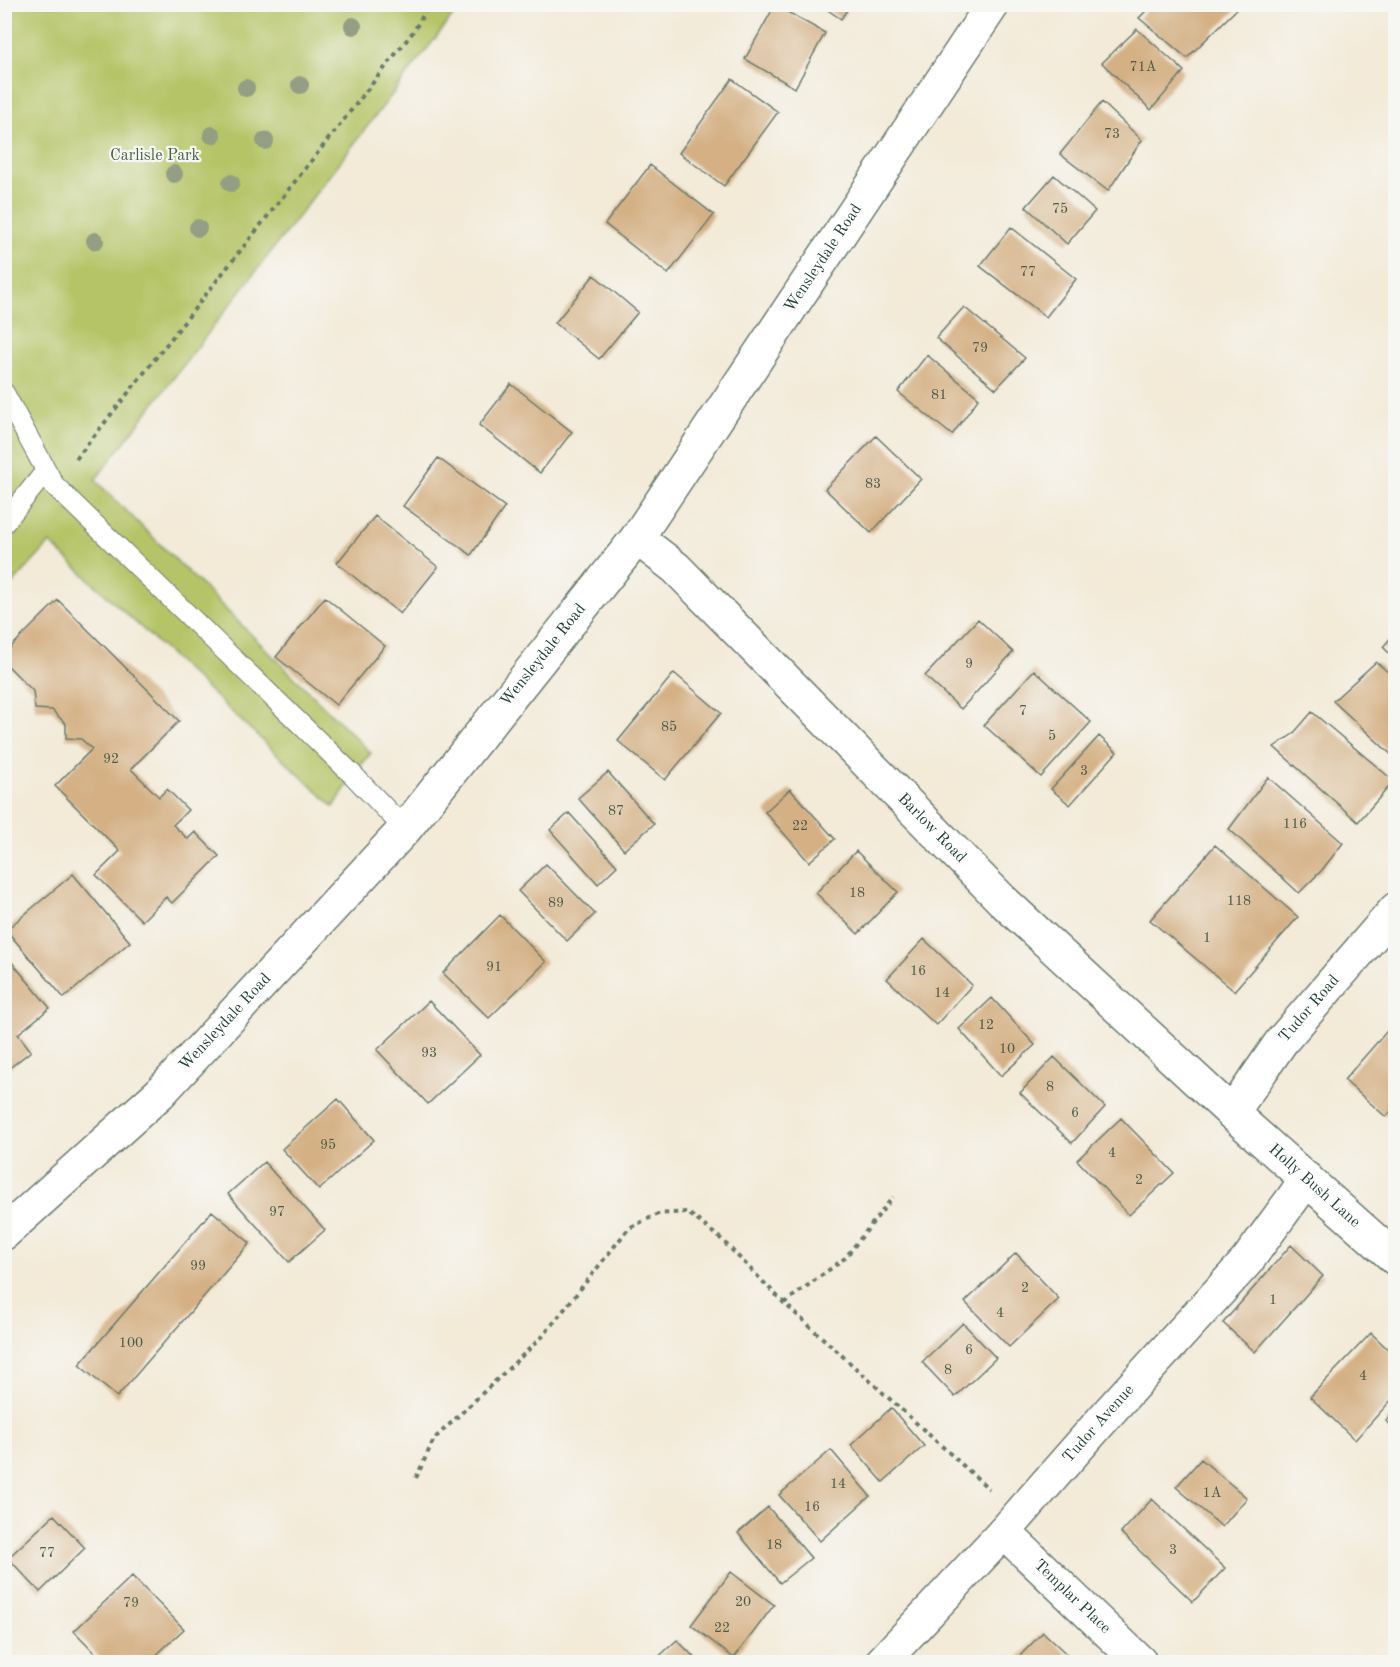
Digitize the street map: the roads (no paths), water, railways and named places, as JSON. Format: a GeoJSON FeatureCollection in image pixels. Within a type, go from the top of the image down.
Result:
{"type":"FeatureCollection","features":[{"type":"Feature","properties":{"kind":"street","name":"Wensleydale Road"},"geometry":{"type":"LineString","coordinates":[[4,1233],[160,1093],[405,829],[637,538],[993,4]]}},
{"type":"Feature","properties":{"kind":"street","name":"Barlow Road"},"geometry":{"type":"LineString","coordinates":[[637,538],[676,568],[1003,901],[1232,1113]]}},
{"type":"Feature","properties":{"kind":"street","name":"Tudor Road"},"geometry":{"type":"LineString","coordinates":[[1232,1113],[1281,1042],[1395,909]]}},
{"type":"Feature","properties":{"kind":"street","name":"Holly Bush Lane"},"geometry":{"type":"LineString","coordinates":[[1232,1113],[1395,1259]]}},
{"type":"Feature","properties":{"kind":"street","name":"Tudor Avenue"},"geometry":{"type":"LineString","coordinates":[[882,1662],[1012,1524],[1110,1410],[1247,1261],[1307,1179]]}},
{"type":"Feature","properties":{"kind":"street","name":"Templar Place"},"geometry":{"type":"LineString","coordinates":[[1012,1524],[1140,1662]]}},
{"type":"Feature","properties":{"kind":"lane"},"geometry":{"type":"LineString","coordinates":[[4,393],[50,478],[353,775],[405,829]]}},
{"type":"Feature","properties":{"kind":"lane"},"geometry":{"type":"LineString","coordinates":[[4,523],[50,478]]}},
{"type":"Feature","properties":{"kind":"park label","name":"Carlisle Park"},"geometry":{"type":"Point","coordinates":[155,156]}}]}
